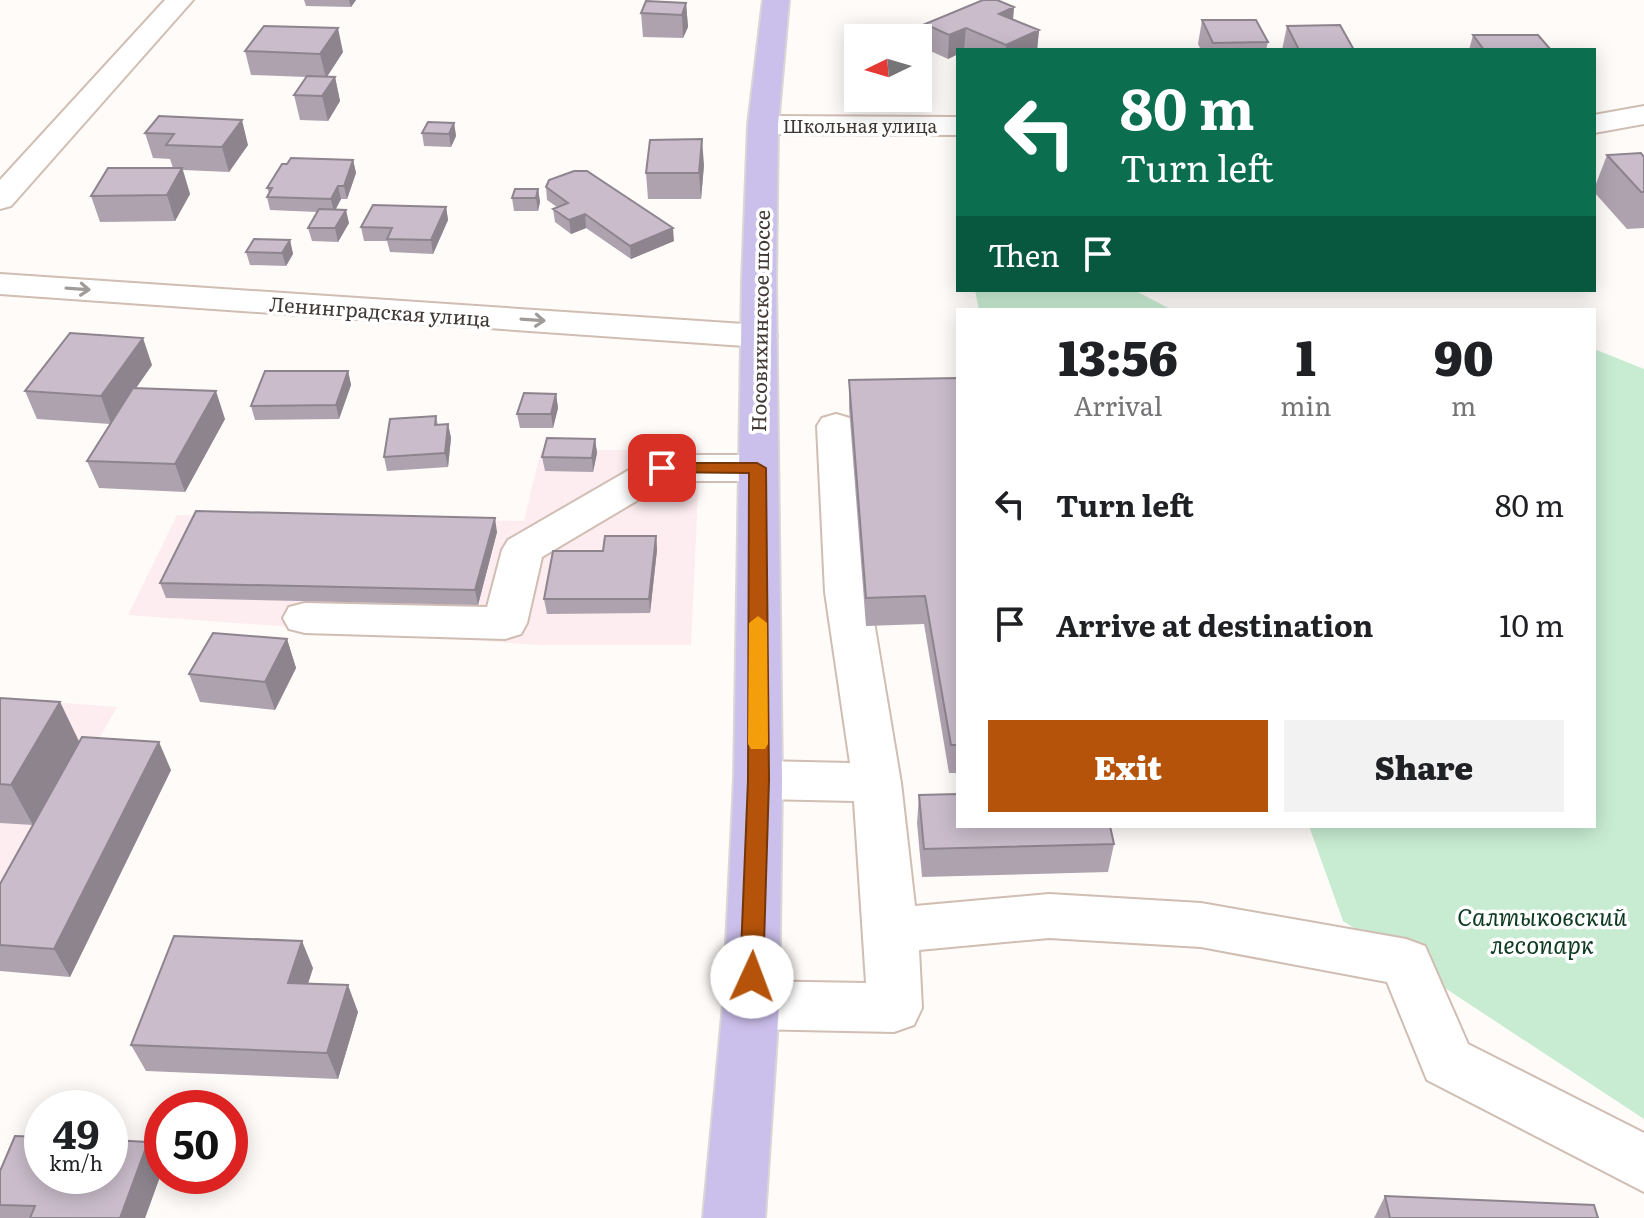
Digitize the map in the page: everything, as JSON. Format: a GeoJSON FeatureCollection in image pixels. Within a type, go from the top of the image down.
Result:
{"type":"FeatureCollection","features":[{"type":"Feature","properties":{"kind":"main road","name":"Носовихинское шоссе"},"geometry":{"type":"LineString","coordinates":[[734,1218],[751,1005],[758,780],[757,468],[763,125],[776,0]]}},
{"type":"Feature","properties":{"kind":"street"},"geometry":{"type":"LineString","coordinates":[[0,199],[180,0]]}},
{"type":"Feature","properties":{"kind":"street"},"geometry":{"type":"LineString","coordinates":[[1596,124],[1644,115]]}},
{"type":"Feature","properties":{"kind":"street","name":"Школьная улица"},"geometry":{"type":"LineString","coordinates":[[763,125],[956,126]]}},
{"type":"Feature","properties":{"kind":"street","name":"Ленинградская улица"},"geometry":{"type":"LineString","coordinates":[[0,284],[759,336]]}},
{"type":"Feature","properties":{"kind":"street"},"geometry":{"type":"LineString","coordinates":[[751,1005],[894,1008],[891,930],[877,783],[847,592],[836,426]]}},
{"type":"Feature","properties":{"kind":"street"},"geometry":{"type":"LineString","coordinates":[[305,618],[505,623],[523,550],[662,468],[757,468]]}},
{"type":"Feature","properties":{"kind":"street"},"geometry":{"type":"LineString","coordinates":[[758,780],[877,783]]}},
{"type":"Feature","properties":{"kind":"street"},"geometry":{"type":"LineString","coordinates":[[891,930],[1049,916],[1186,924],[1406,962],[1447,1062],[1644,1164]]}},
{"type":"Feature","properties":{"kind":"shaded area"},"geometry":{"type":"Polygon","coordinates":[[[541,450],[700,450],[691,645],[537,645],[128,615],[177,515],[524,521],[541,450]]]}},
{"type":"Feature","properties":{"kind":"shaded area"},"geometry":{"type":"Polygon","coordinates":[[[0,698],[117,707],[0,915],[0,698]]]}},
{"type":"Feature","properties":{"kind":"green space"},"geometry":{"type":"Polygon","coordinates":[[[975,292],[1138,292],[1168,308],[979,308],[975,292]]]}},
{"type":"Feature","properties":{"kind":"green space","name":"Салтыковский лесопарк"},"geometry":{"type":"Polygon","coordinates":[[[1596,350],[1644,369],[1644,1119],[1343,921],[1310,828],[1596,828],[1596,350]]]}},
{"type":"Feature","properties":{"kind":"building"},"geometry":{"type":"Polygon","coordinates":[[[983,0],[997,0],[1014,7],[999,14],[1039,30],[1006,45],[966,28],[949,35],[932,27],[932,24],[925,24],[983,0]]]}},
{"type":"Feature","properties":{"kind":"building"},"geometry":{"type":"Polygon","coordinates":[[[646,1],[686,3],[682,15],[641,13],[646,1]]]}},
{"type":"Feature","properties":{"kind":"building"},"geometry":{"type":"Polygon","coordinates":[[[1202,20],[1256,20],[1268,42],[1213,43],[1202,20]]]}},
{"type":"Feature","properties":{"kind":"building"},"geometry":{"type":"Polygon","coordinates":[[[1340,25],[1353,48],[1298,48],[1287,26],[1340,25]]]}},
{"type":"Feature","properties":{"kind":"building"},"geometry":{"type":"Polygon","coordinates":[[[264,26],[338,28],[320,54],[245,51],[264,26]]]}},
{"type":"Feature","properties":{"kind":"building"},"geometry":{"type":"Polygon","coordinates":[[[1473,35],[1538,35],[1549,48],[1483,48],[1473,35]]]}},
{"type":"Feature","properties":{"kind":"building"},"geometry":{"type":"Polygon","coordinates":[[[307,76],[335,77],[322,96],[294,95],[307,76]]]}},
{"type":"Feature","properties":{"kind":"building"},"geometry":{"type":"Polygon","coordinates":[[[159,116],[242,120],[222,147],[166,145],[174,134],[145,133],[159,116]]]}},
{"type":"Feature","properties":{"kind":"building"},"geometry":{"type":"Polygon","coordinates":[[[428,122],[454,123],[449,134],[422,133],[428,122]]]}},
{"type":"Feature","properties":{"kind":"building"},"geometry":{"type":"Polygon","coordinates":[[[702,139],[699,173],[646,173],[650,140],[702,139]]]}},
{"type":"Feature","properties":{"kind":"building"},"geometry":{"type":"Polygon","coordinates":[[[1641,153],[1644,157],[1644,192],[1607,155],[1641,153]]]}},
{"type":"Feature","properties":{"kind":"building"},"geometry":{"type":"Polygon","coordinates":[[[291,158],[353,160],[344,186],[338,186],[331,199],[267,197],[272,188],[267,188],[282,164],[287,164],[291,158]]]}},
{"type":"Feature","properties":{"kind":"building"},"geometry":{"type":"Polygon","coordinates":[[[108,168],[182,168],[167,195],[91,196],[108,168]]]}},
{"type":"Feature","properties":{"kind":"building"},"geometry":{"type":"Polygon","coordinates":[[[574,171],[587,171],[673,228],[630,246],[585,214],[569,220],[553,209],[568,203],[546,187],[549,180],[574,171]]]}},
{"type":"Feature","properties":{"kind":"building"},"geometry":{"type":"Polygon","coordinates":[[[515,189],[538,189],[536,198],[512,198],[515,189]]]}},
{"type":"Feature","properties":{"kind":"building"},"geometry":{"type":"Polygon","coordinates":[[[373,205],[446,207],[431,240],[387,239],[392,228],[361,227],[373,205]]]}},
{"type":"Feature","properties":{"kind":"building"},"geometry":{"type":"Polygon","coordinates":[[[319,209],[346,210],[335,228],[308,228],[319,209]]]}},
{"type":"Feature","properties":{"kind":"building"},"geometry":{"type":"Polygon","coordinates":[[[254,239],[290,240],[282,253],[246,252],[254,239]]]}},
{"type":"Feature","properties":{"kind":"building"},"geometry":{"type":"Polygon","coordinates":[[[70,333],[143,338],[101,396],[25,391],[70,333]]]}},
{"type":"Feature","properties":{"kind":"building"},"geometry":{"type":"Polygon","coordinates":[[[265,371],[348,371],[336,405],[251,406],[265,371]]]}},
{"type":"Feature","properties":{"kind":"building"},"geometry":{"type":"Polygon","coordinates":[[[956,378],[956,745],[951,745],[925,596],[866,598],[849,380],[956,378]]]}},
{"type":"Feature","properties":{"kind":"building"},"geometry":{"type":"Polygon","coordinates":[[[133,388],[216,391],[175,464],[87,461],[133,388]]]}},
{"type":"Feature","properties":{"kind":"building"},"geometry":{"type":"Polygon","coordinates":[[[524,393],[556,394],[551,414],[517,414],[524,393]]]}},
{"type":"Feature","properties":{"kind":"building"},"geometry":{"type":"Polygon","coordinates":[[[436,416],[435,425],[448,424],[445,453],[384,457],[390,419],[436,416]]]}},
{"type":"Feature","properties":{"kind":"building"},"geometry":{"type":"Polygon","coordinates":[[[547,438],[595,439],[592,458],[542,457],[547,438]]]}},
{"type":"Feature","properties":{"kind":"building"},"geometry":{"type":"Polygon","coordinates":[[[196,511],[495,518],[475,590],[160,583],[196,511]]]}},
{"type":"Feature","properties":{"kind":"building"},"geometry":{"type":"Polygon","coordinates":[[[605,536],[656,536],[649,599],[544,599],[553,551],[603,551],[605,536]]]}},
{"type":"Feature","properties":{"kind":"building"},"geometry":{"type":"Polygon","coordinates":[[[213,633],[287,639],[265,682],[189,674],[213,633]]]}},
{"type":"Feature","properties":{"kind":"building"},"geometry":{"type":"Polygon","coordinates":[[[0,698],[60,702],[11,785],[0,784],[0,698]]]}},
{"type":"Feature","properties":{"kind":"building"},"geometry":{"type":"Polygon","coordinates":[[[82,737],[159,742],[54,949],[0,945],[0,884],[82,737]]]}},
{"type":"Feature","properties":{"kind":"building"},"geometry":{"type":"Polygon","coordinates":[[[956,794],[956,828],[1110,828],[1114,844],[924,849],[919,795],[956,794]]]}},
{"type":"Feature","properties":{"kind":"building"},"geometry":{"type":"Polygon","coordinates":[[[174,936],[302,941],[288,983],[348,985],[327,1053],[131,1045],[174,936]]]}},
{"type":"Feature","properties":{"kind":"building"},"geometry":{"type":"Polygon","coordinates":[[[15,1136],[24,1136],[24,1194],[128,1194],[128,1141],[144,1142],[144,1153],[120,1218],[30,1218],[35,1206],[0,1205],[0,1171],[15,1136]]]}},
{"type":"Feature","properties":{"kind":"building"},"geometry":{"type":"Polygon","coordinates":[[[1385,1196],[1594,1205],[1598,1218],[1390,1218],[1385,1196]]]}},
{"type":"Feature","properties":{"kind":"slow traffic"},"geometry":{"type":"LineString","coordinates":[[758,623],[758,744]]}},
{"type":"Feature","properties":{"kind":"route"},"geometry":{"type":"LineString","coordinates":[[662,468],[757,468],[758,780],[752,977]]}}]}
